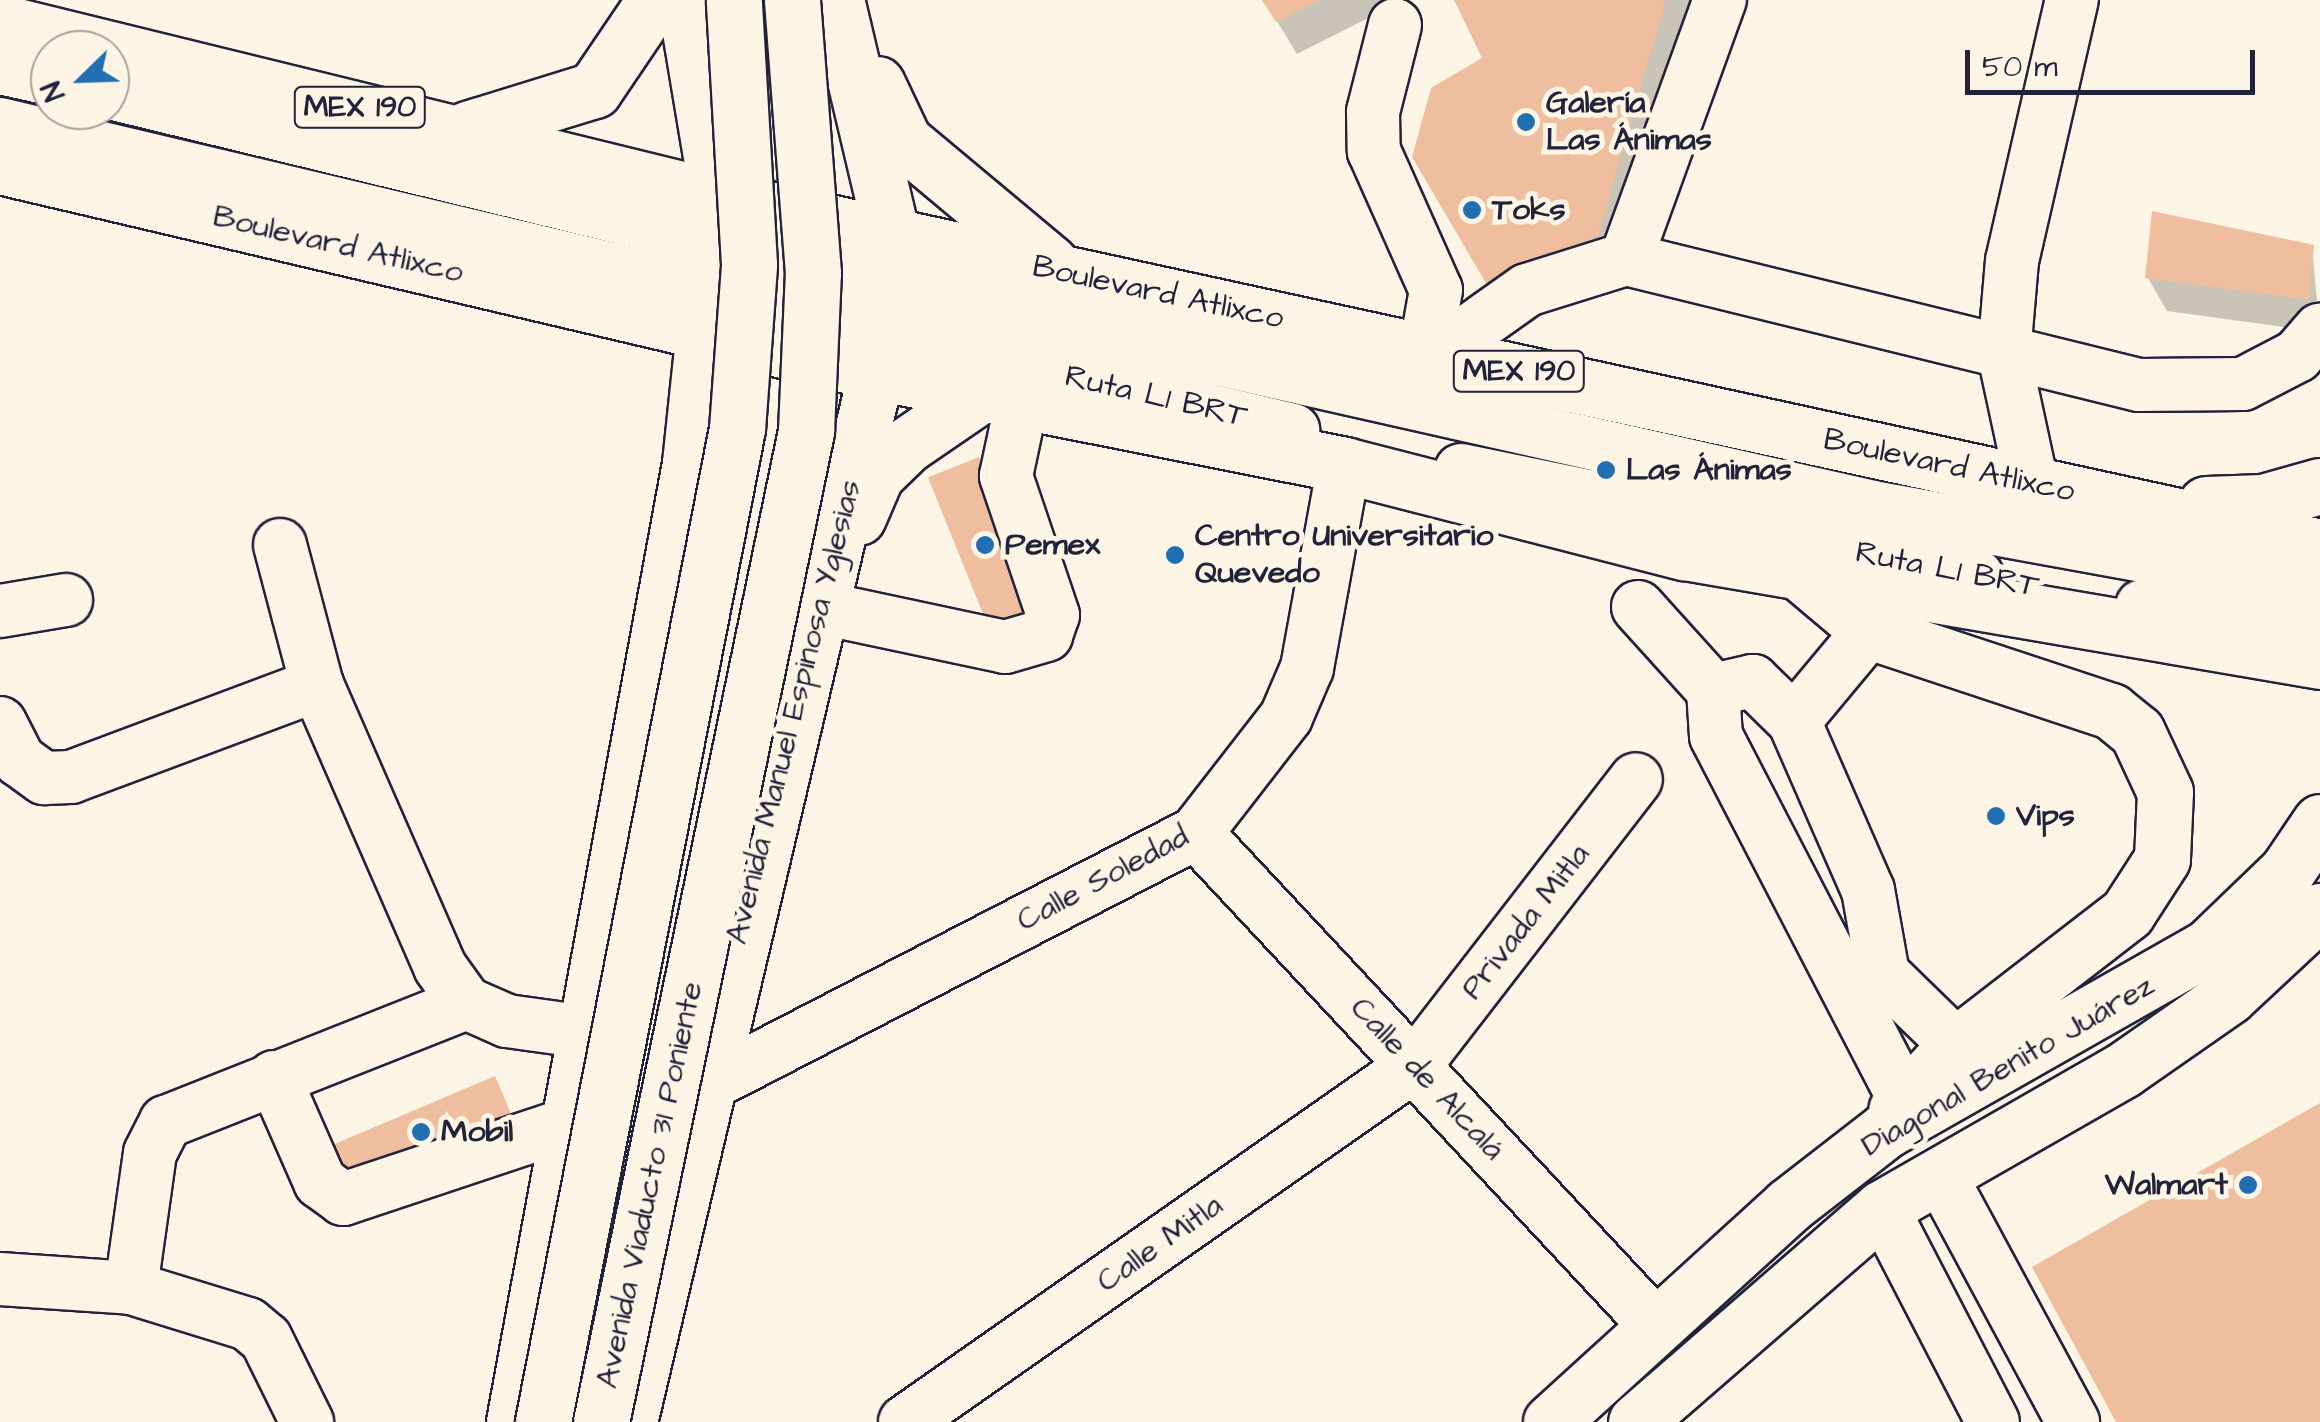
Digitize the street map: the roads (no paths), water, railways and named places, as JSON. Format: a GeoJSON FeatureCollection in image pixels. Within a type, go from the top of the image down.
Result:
{"type":"FeatureCollection","features":[{"type":"Feature","properties":{"kind":"main road"},"geometry":{"type":"LineString","coordinates":[[461,130],[594,90],[655,0]]}},
{"type":"Feature","properties":{"kind":"main road"},"geometry":{"type":"LineString","coordinates":[[514,1422],[565,1126],[586,1032],[690,463],[716,217],[685,0]]}},
{"type":"Feature","properties":{"kind":"main road","name":"Avenida Viaducto 31 Poniente"},"geometry":{"type":"LineString","coordinates":[[543,1422],[738,429],[749,264],[734,0]]}},
{"type":"Feature","properties":{"kind":"main road","name":"Avenida Viaducto 31 Poniente"},"geometry":{"type":"LineString","coordinates":[[601,1422],[806,431],[813,273],[792,0]]}},
{"type":"Feature","properties":{"kind":"main road"},"geometry":{"type":"LineString","coordinates":[[836,0],[904,142],[1064,273]]}},
{"type":"Feature","properties":{"kind":"main road","name":"Avenida Manuel Espinosa Yglesias"},"geometry":{"type":"LineString","coordinates":[[629,1422],[749,883],[828,589],[884,305],[836,0]]}},
{"type":"Feature","properties":{"kind":"main road","name":"Boulevard Atlixco"},"geometry":{"type":"LineString","coordinates":[[0,22],[461,130],[716,217],[884,305],[1003,397],[1344,465],[1549,522],[1804,576],[2320,662]]}},
{"type":"Feature","properties":{"kind":"main road","name":"Boulevard Atlixco"},"geometry":{"type":"LineString","coordinates":[[0,166],[706,312],[884,305],[1064,273],[2320,546]]}},
{"type":"Feature","properties":{"kind":"main road"},"geometry":{"type":"LineString","coordinates":[[828,589],[876,475],[1003,397]]}},
{"type":"Feature","properties":{"kind":"main road"},"geometry":{"type":"LineString","coordinates":[[2132,506],[2263,502],[2320,486]]}},
{"type":"Feature","properties":{"kind":"main road"},"geometry":{"type":"LineString","coordinates":[[1804,576],[1868,631],[2112,712],[2138,732],[2164,792],[2162,859],[2127,913],[1956,1045],[1894,1113]]}},
{"type":"Feature","properties":{"kind":"main road","name":"Diagonal Benito Juárez"},"geometry":{"type":"LineString","coordinates":[[1551,1422],[1894,1113],[2207,948],[2286,871],[2320,822]]}},
{"type":"Feature","properties":{"kind":"main road"},"geometry":{"type":"LineString","coordinates":[[618,857],[749,883]]}},
{"type":"Feature","properties":{"kind":"main road","name":"Diagonal Benito Juárez"},"geometry":{"type":"LineString","coordinates":[[1636,1422],[1882,1208],[2122,1070],[2229,996],[2320,911]]}},
{"type":"Feature","properties":{"kind":"main road"},"geometry":{"type":"LineString","coordinates":[[2229,996],[2320,946]]}},
{"type":"Feature","properties":{"kind":"street"},"geometry":{"type":"LineString","coordinates":[[1626,259],[1720,0]]}},
{"type":"Feature","properties":{"kind":"street"},"geometry":{"type":"LineString","coordinates":[[2032,484],[2004,354],[2012,261],[2072,0]]}},
{"type":"Feature","properties":{"kind":"street"},"geometry":{"type":"LineString","coordinates":[[1395,24],[1373,112],[1374,151],[1436,290],[1431,352]]}},
{"type":"Feature","properties":{"kind":"street"},"geometry":{"type":"LineString","coordinates":[[0,68],[30,75]]}},
{"type":"Feature","properties":{"kind":"street"},"geometry":{"type":"LineString","coordinates":[[130,97],[716,217]]}},
{"type":"Feature","properties":{"kind":"street"},"geometry":{"type":"LineString","coordinates":[[0,124],[706,312]]}},
{"type":"Feature","properties":{"kind":"street"},"geometry":{"type":"LineString","coordinates":[[1431,352],[1527,290],[1626,259],[2004,354],[2192,390],[2243,384],[2297,356],[2320,330]]}},
{"type":"Feature","properties":{"kind":"street","name":"Ruta L1 BRT"},"geometry":{"type":"LineString","coordinates":[[884,305],[1873,507],[2320,588]]}},
{"type":"Feature","properties":{"kind":"street","name":"Ruta L1 BRT"},"geometry":{"type":"LineString","coordinates":[[884,305],[1470,472],[2093,600],[2320,628]]}},
{"type":"Feature","properties":{"kind":"street"},"geometry":{"type":"LineString","coordinates":[[828,589],[1004,647],[1046,635],[1053,615],[1006,476],[1003,397]]}},
{"type":"Feature","properties":{"kind":"street","name":"Calle Soledad"},"geometry":{"type":"LineString","coordinates":[[704,1086],[1196,833],[1286,717],[1308,668],[1344,465]]}},
{"type":"Feature","properties":{"kind":"street"},"geometry":{"type":"LineString","coordinates":[[280,545],[318,685],[440,967],[466,1003],[507,1020],[586,1032]]}},
{"type":"Feature","properties":{"kind":"street"},"geometry":{"type":"LineString","coordinates":[[0,611],[66,600]]}},
{"type":"Feature","properties":{"kind":"street"},"geometry":{"type":"LineString","coordinates":[[1638,607],[1713,690],[1716,736],[1866,983],[1956,1045]]}},
{"type":"Feature","properties":{"kind":"street"},"geometry":{"type":"LineString","coordinates":[[1794,722],[1868,631]]}},
{"type":"Feature","properties":{"kind":"street"},"geometry":{"type":"LineString","coordinates":[[1713,690],[1753,681],[1794,722],[1868,890],[1866,983],[1894,1113]]}},
{"type":"Feature","properties":{"kind":"street"},"geometry":{"type":"LineString","coordinates":[[0,723],[19,760],[44,778],[71,776],[318,685]]}},
{"type":"Feature","properties":{"kind":"street","name":"Privada Mitla"},"geometry":{"type":"LineString","coordinates":[[1415,1066],[1636,779]]}},
{"type":"Feature","properties":{"kind":"street","name":"Calle de Alcalá"},"geometry":{"type":"LineString","coordinates":[[1196,833],[1656,1326]]}},
{"type":"Feature","properties":{"kind":"street"},"geometry":{"type":"LineString","coordinates":[[131,1288],[155,1136],[182,1113],[466,1003]]}},
{"type":"Feature","properties":{"kind":"street","name":"Calle Mitla"},"geometry":{"type":"LineString","coordinates":[[905,1422],[1415,1066]]}},
{"type":"Feature","properties":{"kind":"street"},"geometry":{"type":"LineString","coordinates":[[274,1077],[320,1182],[342,1199],[565,1126]]}},
{"type":"Feature","properties":{"kind":"street"},"geometry":{"type":"LineString","coordinates":[[1940,1175],[2073,1422]]}},
{"type":"Feature","properties":{"kind":"street"},"geometry":{"type":"LineString","coordinates":[[1882,1208],[1993,1422]]}},
{"type":"Feature","properties":{"kind":"street"},"geometry":{"type":"LineString","coordinates":[[0,1279],[131,1288],[248,1324],[266,1338],[307,1422]]}},
{"type":"Feature","properties":{"kind":"place","name":"Galería Las Ánimas"},"geometry":{"type":"Point","coordinates":[1526,122]}},
{"type":"Feature","properties":{"kind":"place","name":"Toks"},"geometry":{"type":"Point","coordinates":[1472,210]}},
{"type":"Feature","properties":{"kind":"place","name":"Las Ánimas"},"geometry":{"type":"Point","coordinates":[1606,470]}},
{"type":"Feature","properties":{"kind":"place","name":"Pemex"},"geometry":{"type":"Point","coordinates":[985,545]}},
{"type":"Feature","properties":{"kind":"place","name":"Centro Universitario Quevedo"},"geometry":{"type":"Point","coordinates":[1175,555]}},
{"type":"Feature","properties":{"kind":"place","name":"Vips"},"geometry":{"type":"Point","coordinates":[1996,816]}},
{"type":"Feature","properties":{"kind":"place","name":"Mobil"},"geometry":{"type":"Point","coordinates":[421,1132]}},
{"type":"Feature","properties":{"kind":"place","name":"Walmart"},"geometry":{"type":"Point","coordinates":[2248,1185]}}]}
